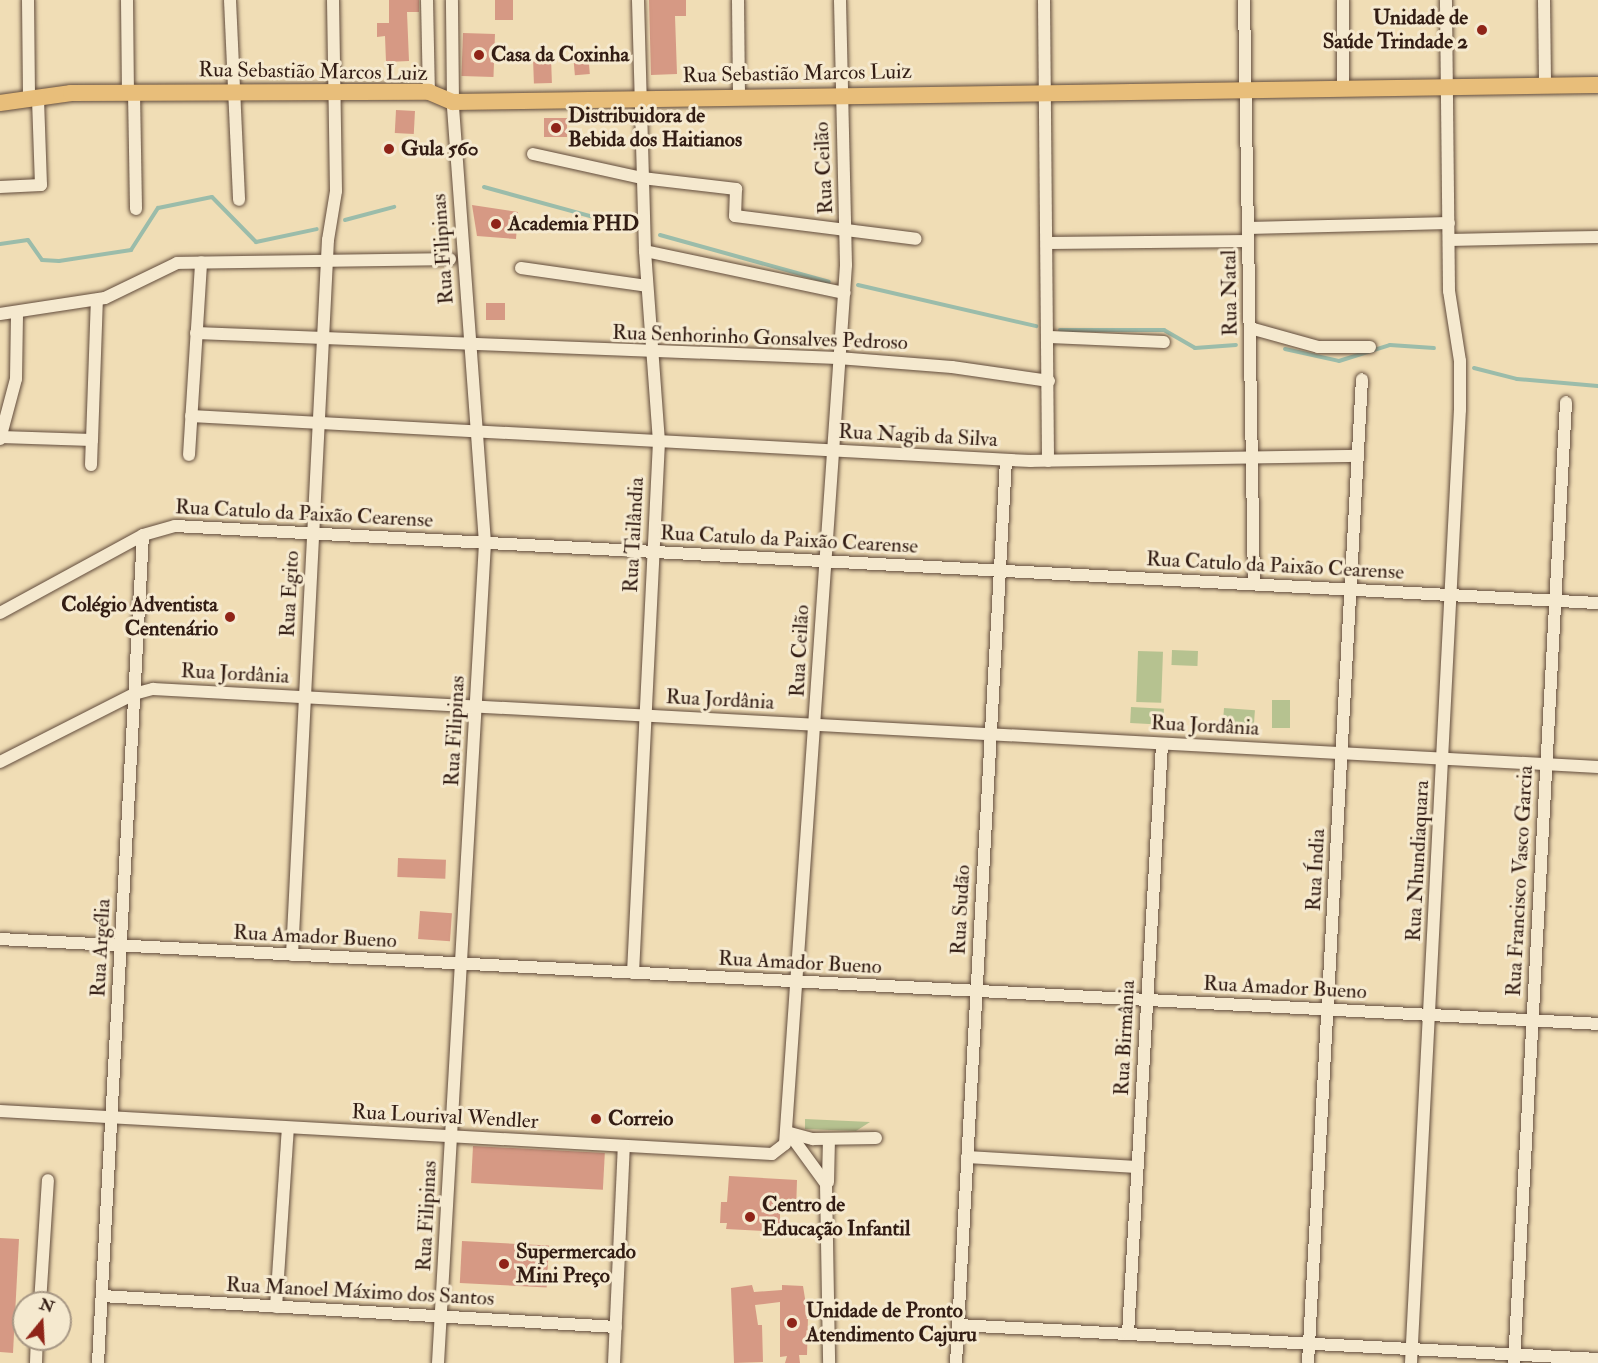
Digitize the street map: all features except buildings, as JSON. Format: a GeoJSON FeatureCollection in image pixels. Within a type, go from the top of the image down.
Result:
{"type":"FeatureCollection","features":[{"type":"Feature","properties":{"kind":"main road","name":"Rua Sebastião Marcos Luiz"},"geometry":{"type":"LineString","coordinates":[[0,103],[34,98],[131,93],[429,92],[453,102],[1598,85]]}},
{"type":"Feature","properties":{"kind":"street"},"geometry":{"type":"LineString","coordinates":[[0,187],[41,185],[28,0]]}},
{"type":"Feature","properties":{"kind":"street"},"geometry":{"type":"LineString","coordinates":[[127,0],[136,209]]}},
{"type":"Feature","properties":{"kind":"street"},"geometry":{"type":"LineString","coordinates":[[230,0],[231,92],[239,200]]}},
{"type":"Feature","properties":{"kind":"street","name":"Rua Egito"},"geometry":{"type":"LineString","coordinates":[[292,955],[327,262],[336,191],[333,0]]}},
{"type":"Feature","properties":{"kind":"street"},"geometry":{"type":"LineString","coordinates":[[428,0],[429,92]]}},
{"type":"Feature","properties":{"kind":"street","name":"Rua Filipinas"},"geometry":{"type":"LineString","coordinates":[[438,1363],[485,543],[468,346],[453,102],[452,0]]}},
{"type":"Feature","properties":{"kind":"street","name":"Rua Tailândia"},"geometry":{"type":"LineString","coordinates":[[633,973],[659,442],[645,251],[638,0]]}},
{"type":"Feature","properties":{"kind":"street"},"geometry":{"type":"LineString","coordinates":[[738,0],[739,98]]}},
{"type":"Feature","properties":{"kind":"street","name":"Rua Ceilão"},"geometry":{"type":"LineString","coordinates":[[789,1133],[795,982],[816,725],[824,561],[847,227],[840,96],[840,0]]}},
{"type":"Feature","properties":{"kind":"street"},"geometry":{"type":"LineString","coordinates":[[1044,0],[1050,337],[1048,461]]}},
{"type":"Feature","properties":{"kind":"street","name":"Rua Natal"},"geometry":{"type":"LineString","coordinates":[[1244,0],[1254,584]]}},
{"type":"Feature","properties":{"kind":"street"},"geometry":{"type":"LineString","coordinates":[[1343,0],[1343,89]]}},
{"type":"Feature","properties":{"kind":"street","name":"Rua Nhundiaquara"},"geometry":{"type":"LineString","coordinates":[[1412,1363],[1451,595],[1460,361],[1450,305],[1446,0]]}},
{"type":"Feature","properties":{"kind":"street"},"geometry":{"type":"LineString","coordinates":[[1544,0],[1545,86]]}},
{"type":"Feature","properties":{"kind":"street"},"geometry":{"type":"LineString","coordinates":[[533,154],[642,178],[736,189],[735,216],[847,227],[916,239]]}},
{"type":"Feature","properties":{"kind":"street"},"geometry":{"type":"LineString","coordinates":[[1048,243],[1449,223]]}},
{"type":"Feature","properties":{"kind":"street"},"geometry":{"type":"LineString","coordinates":[[1449,240],[1598,237]]}},
{"type":"Feature","properties":{"kind":"street"},"geometry":{"type":"LineString","coordinates":[[645,251],[844,293]]}},
{"type":"Feature","properties":{"kind":"street"},"geometry":{"type":"LineString","coordinates":[[0,314],[97,300],[167,266],[201,262],[450,259]]}},
{"type":"Feature","properties":{"kind":"street"},"geometry":{"type":"LineString","coordinates":[[189,455],[201,262]]}},
{"type":"Feature","properties":{"kind":"street"},"geometry":{"type":"LineString","coordinates":[[521,268],[647,286]]}},
{"type":"Feature","properties":{"kind":"street"},"geometry":{"type":"LineString","coordinates":[[91,465],[97,300]]}},
{"type":"Feature","properties":{"kind":"street"},"geometry":{"type":"LineString","coordinates":[[17,312],[16,379],[0,438],[92,440]]}},
{"type":"Feature","properties":{"kind":"street"},"geometry":{"type":"LineString","coordinates":[[1250,328],[1318,347],[1370,347]]}},
{"type":"Feature","properties":{"kind":"street","name":"Rua Senhorinho Gonsalves Pedroso"},"geometry":{"type":"LineString","coordinates":[[196,333],[323,342],[838,358],[952,366],[1049,381]]}},
{"type":"Feature","properties":{"kind":"street"},"geometry":{"type":"LineString","coordinates":[[1050,337],[1164,342]]}},
{"type":"Feature","properties":{"kind":"street","name":"Rua Índia"},"geometry":{"type":"LineString","coordinates":[[1308,1363],[1362,379]]}},
{"type":"Feature","properties":{"kind":"street","name":"Rua Francisco Vasco Garcia"},"geometry":{"type":"LineString","coordinates":[[1514,1359],[1566,402]]}},
{"type":"Feature","properties":{"kind":"street","name":"Rua Nagib da Silva"},"geometry":{"type":"LineString","coordinates":[[191,416],[319,421],[476,432],[1006,460],[1358,456]]}},
{"type":"Feature","properties":{"kind":"street","name":"Rua Sudão"},"geometry":{"type":"LineString","coordinates":[[956,1363],[1006,460]]}},
{"type":"Feature","properties":{"kind":"street","name":"Rua Catulo da Paixão Cearense"},"geometry":{"type":"LineString","coordinates":[[0,613],[142,534],[175,526],[1598,603]]}},
{"type":"Feature","properties":{"kind":"street","name":"Rua Argélia"},"geometry":{"type":"LineString","coordinates":[[98,1363],[142,534]]}},
{"type":"Feature","properties":{"kind":"street","name":"Rua Jordânia"},"geometry":{"type":"LineString","coordinates":[[0,762],[134,694],[153,689],[1598,767]]}},
{"type":"Feature","properties":{"kind":"street","name":"Rua Birmânia"},"geometry":{"type":"LineString","coordinates":[[1128,1334],[1162,744]]}},
{"type":"Feature","properties":{"kind":"street","name":"Rua Amador Bueno"},"geometry":{"type":"LineString","coordinates":[[0,939],[1598,1024]]}},
{"type":"Feature","properties":{"kind":"street","name":"Rua Lourival Wendler"},"geometry":{"type":"LineString","coordinates":[[0,1111],[772,1154],[785,1144],[789,1133]]}},
{"type":"Feature","properties":{"kind":"street"},"geometry":{"type":"LineString","coordinates":[[276,1307],[288,1128]]}},
{"type":"Feature","properties":{"kind":"street"},"geometry":{"type":"LineString","coordinates":[[789,1133],[829,1139],[876,1138]]}},
{"type":"Feature","properties":{"kind":"street"},"geometry":{"type":"LineString","coordinates":[[789,1133],[823,1175],[827,1196]]}},
{"type":"Feature","properties":{"kind":"street"},"geometry":{"type":"LineString","coordinates":[[829,1139],[827,1196],[829,1363]]}},
{"type":"Feature","properties":{"kind":"street"},"geometry":{"type":"LineString","coordinates":[[614,1363],[624,1146]]}},
{"type":"Feature","properties":{"kind":"street"},"geometry":{"type":"LineString","coordinates":[[967,1157],[1137,1167]]}},
{"type":"Feature","properties":{"kind":"street"},"geometry":{"type":"LineString","coordinates":[[41,1291],[48,1180]]}},
{"type":"Feature","properties":{"kind":"street","name":"Rua Manoel Máximo dos Santos"},"geometry":{"type":"LineString","coordinates":[[102,1296],[616,1327]]}},
{"type":"Feature","properties":{"kind":"street"},"geometry":{"type":"LineString","coordinates":[[958,1325],[1412,1349],[1514,1359],[1598,1359]]}},
{"type":"Feature","properties":{"kind":"green space"},"geometry":{"type":"Polygon","coordinates":[[[1172,650],[1198,651],[1197,666],[1171,665],[1172,650]]]}},
{"type":"Feature","properties":{"kind":"green space"},"geometry":{"type":"Polygon","coordinates":[[[1138,651],[1163,652],[1161,703],[1136,702],[1138,651]]]}},
{"type":"Feature","properties":{"kind":"green space"},"geometry":{"type":"Polygon","coordinates":[[[1272,700],[1290,700],[1290,728],[1272,728],[1272,700]]]}},
{"type":"Feature","properties":{"kind":"green space"},"geometry":{"type":"Polygon","coordinates":[[[1131,707],[1164,709],[1163,725],[1130,723],[1131,707]]]}},
{"type":"Feature","properties":{"kind":"green space"},"geometry":{"type":"Polygon","coordinates":[[[1224,708],[1255,710],[1254,730],[1223,728],[1224,708]]]}},
{"type":"Feature","properties":{"kind":"green space"},"geometry":{"type":"Polygon","coordinates":[[[805,1119],[870,1122],[856,1131],[805,1129],[805,1119]]]}},
{"type":"Feature","properties":{"kind":"waterway"},"geometry":{"type":"LineString","coordinates":[[484,187],[630,227]]}},
{"type":"Feature","properties":{"kind":"waterway"},"geometry":{"type":"LineString","coordinates":[[0,244],[28,240],[42,260],[59,261],[131,250],[158,208],[212,197],[256,242],[317,229]]}},
{"type":"Feature","properties":{"kind":"waterway"},"geometry":{"type":"LineString","coordinates":[[345,220],[394,207]]}},
{"type":"Feature","properties":{"kind":"waterway"},"geometry":{"type":"LineString","coordinates":[[660,235],[829,282]]}},
{"type":"Feature","properties":{"kind":"waterway"},"geometry":{"type":"LineString","coordinates":[[858,285],[1036,326]]}},
{"type":"Feature","properties":{"kind":"waterway"},"geometry":{"type":"LineString","coordinates":[[1060,330],[1164,330],[1195,348],[1236,345]]}},
{"type":"Feature","properties":{"kind":"waterway"},"geometry":{"type":"LineString","coordinates":[[1285,349],[1339,361],[1390,345],[1434,348]]}},
{"type":"Feature","properties":{"kind":"waterway"},"geometry":{"type":"LineString","coordinates":[[1474,368],[1517,379],[1598,386]]}},
{"type":"Feature","properties":{"kind":"place","name":"Unidade de Saúde Trindade 2"},"geometry":{"type":"Point","coordinates":[1482,30]}},
{"type":"Feature","properties":{"kind":"place","name":"Casa da Coxinha"},"geometry":{"type":"Point","coordinates":[479,55]}},
{"type":"Feature","properties":{"kind":"place","name":"Distribuidora de Bebida dos Haitianos"},"geometry":{"type":"Point","coordinates":[556,128]}},
{"type":"Feature","properties":{"kind":"place","name":"Gula 560"},"geometry":{"type":"Point","coordinates":[389,149]}},
{"type":"Feature","properties":{"kind":"place","name":"Academia PHD"},"geometry":{"type":"Point","coordinates":[496,224]}},
{"type":"Feature","properties":{"kind":"place","name":"Colégio Adventista Centenário"},"geometry":{"type":"Point","coordinates":[230,617]}},
{"type":"Feature","properties":{"kind":"place","name":"Correio"},"geometry":{"type":"Point","coordinates":[596,1119]}},
{"type":"Feature","properties":{"kind":"place","name":"Centro de Educação Infantil"},"geometry":{"type":"Point","coordinates":[750,1217]}},
{"type":"Feature","properties":{"kind":"place","name":"Supermercado Mini Preço"},"geometry":{"type":"Point","coordinates":[504,1264]}},
{"type":"Feature","properties":{"kind":"place","name":"Unidade de Pronto Atendimento Cajuru"},"geometry":{"type":"Point","coordinates":[792,1323]}}]}
